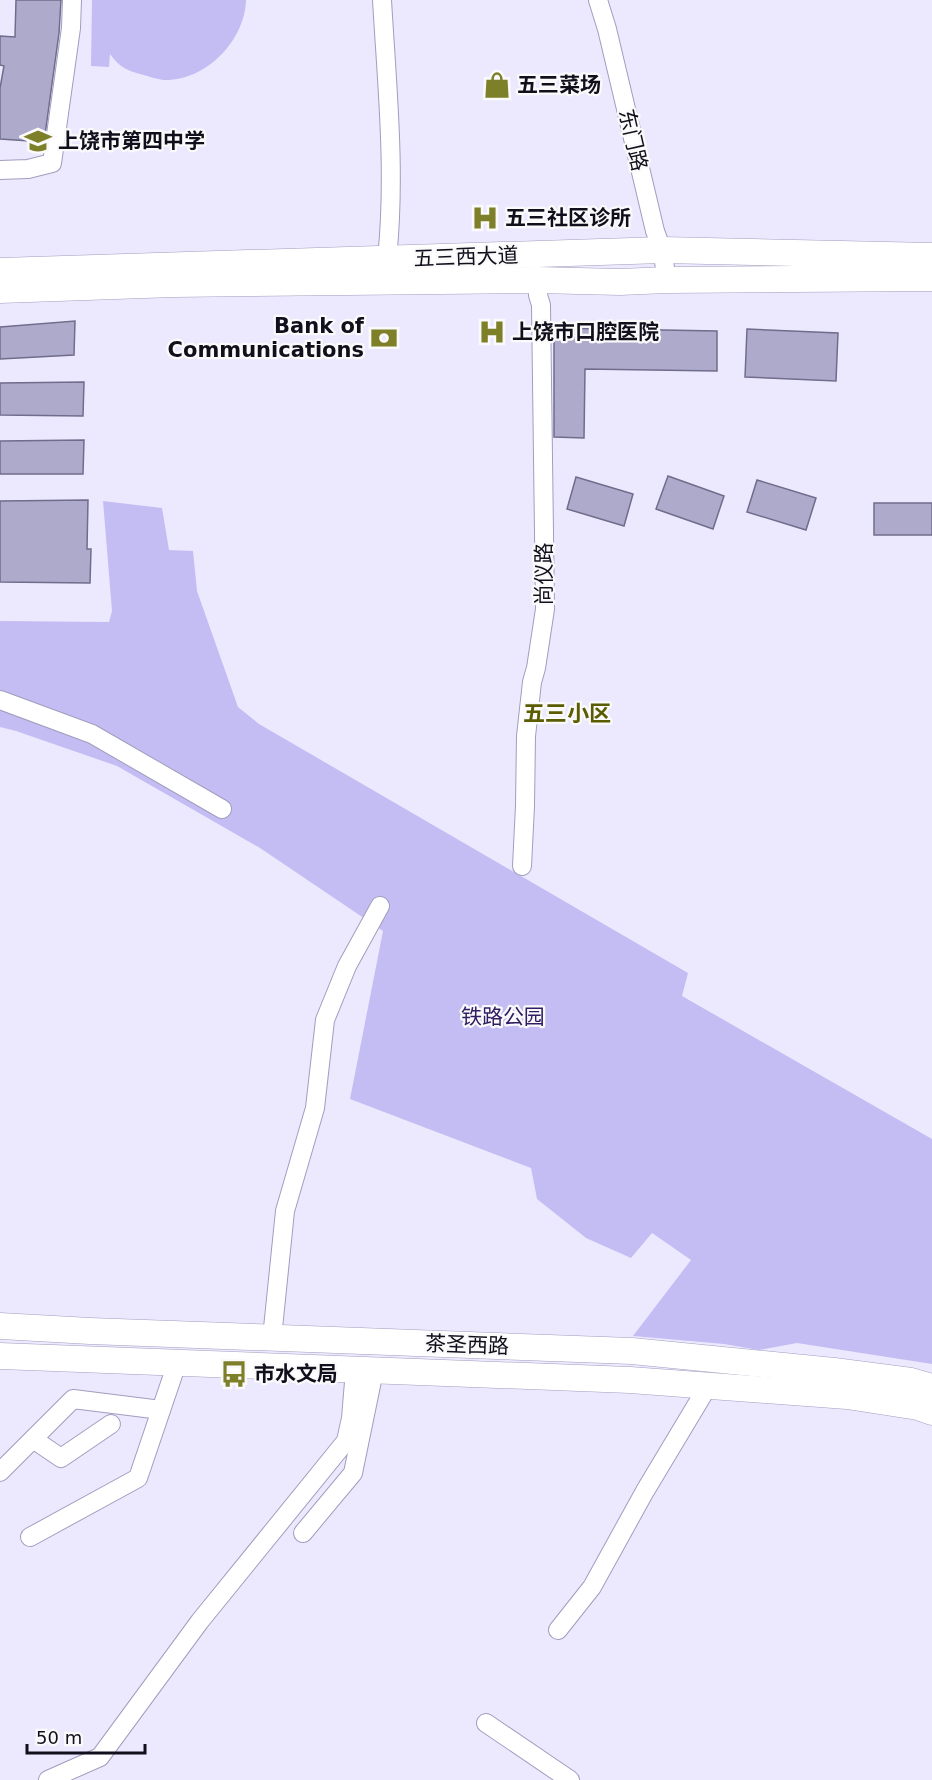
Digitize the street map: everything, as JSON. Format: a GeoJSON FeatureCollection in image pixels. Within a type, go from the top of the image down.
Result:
{"type":"FeatureCollection","features":[{"type":"Feature","properties":{"kind":"main road","name":"五三西大道"},"geometry":{"type":"LineString","coordinates":[[0,271],[662,250],[932,256]]}},
{"type":"Feature","properties":{"kind":"main road","name":"五三西大道"},"geometry":{"type":"LineString","coordinates":[[0,290],[174,284],[932,278]]}},
{"type":"Feature","properties":{"kind":"main road","name":"茶圣西路"},"geometry":{"type":"LineString","coordinates":[[0,1326],[632,1351],[834,1371],[911,1381],[932,1387]]}},
{"type":"Feature","properties":{"kind":"main road","name":"茶圣西路"},"geometry":{"type":"LineString","coordinates":[[0,1356],[630,1380],[847,1396],[918,1407],[932,1412]]}},
{"type":"Feature","properties":{"kind":"street"},"geometry":{"type":"LineString","coordinates":[[0,170],[28,169],[52,163],[71,28],[72,0]]}},
{"type":"Feature","properties":{"kind":"street"},"geometry":{"type":"LineString","coordinates":[[381,0],[391,134],[387,259]]}},
{"type":"Feature","properties":{"kind":"street","name":"东门路"},"geometry":{"type":"LineString","coordinates":[[598,0],[655,231],[662,250],[667,280]]}},
{"type":"Feature","properties":{"kind":"street","name":"尚仪路"},"geometry":{"type":"LineString","coordinates":[[522,866],[526,736],[532,682],[545,609],[541,305],[537,280]]}},
{"type":"Feature","properties":{"kind":"street"},"geometry":{"type":"LineString","coordinates":[[0,700],[92,734],[222,809]]}},
{"type":"Feature","properties":{"kind":"street"},"geometry":{"type":"LineString","coordinates":[[272,1338],[285,1210],[315,1108],[325,1020],[347,966],[380,906]]}},
{"type":"Feature","properties":{"kind":"street"},"geometry":{"type":"LineString","coordinates":[[30,1537],[138,1478],[177,1363]]}},
{"type":"Feature","properties":{"kind":"street"},"geometry":{"type":"LineString","coordinates":[[303,1533],[353,1473],[365,1370]]}},
{"type":"Feature","properties":{"kind":"street"},"geometry":{"type":"LineString","coordinates":[[48,1780],[100,1757],[200,1621],[346,1441],[365,1370]]}},
{"type":"Feature","properties":{"kind":"street"},"geometry":{"type":"LineString","coordinates":[[558,1630],[592,1587],[645,1491],[708,1386]]}},
{"type":"Feature","properties":{"kind":"street"},"geometry":{"type":"LineString","coordinates":[[0,1472],[73,1399],[161,1410]]}},
{"type":"Feature","properties":{"kind":"street"},"geometry":{"type":"LineString","coordinates":[[33,1439],[61,1458],[111,1424]]}},
{"type":"Feature","properties":{"kind":"street"},"geometry":{"type":"LineString","coordinates":[[486,1723],[570,1780]]}},
{"type":"Feature","properties":{"kind":"green space"},"geometry":{"type":"Polygon","coordinates":[[[92,0],[246,0],[239,30],[220,56],[194,74],[179,79],[163,80],[129,70],[117,63],[110,54],[109,67],[91,66],[92,0]]]}},
{"type":"Feature","properties":{"kind":"green space","name":"铁路公园"},"geometry":{"type":"Polygon","coordinates":[[[103,501],[162,508],[169,550],[193,551],[197,591],[238,707],[259,724],[688,973],[682,996],[932,1139],[932,1364],[797,1343],[759,1350],[724,1344],[633,1336],[691,1260],[652,1233],[631,1258],[586,1238],[537,1199],[531,1168],[350,1099],[383,931],[260,848],[117,766],[0,727],[0,621],[109,622],[112,611],[103,501]]]}},
{"type":"Feature","properties":{"kind":"building"},"geometry":{"type":"Polygon","coordinates":[[[16,0],[61,0],[59,33],[44,142],[0,139],[0,88],[4,66],[0,65],[0,36],[15,37],[16,0]]]}},
{"type":"Feature","properties":{"kind":"building"},"geometry":{"type":"Polygon","coordinates":[[[75,321],[74,355],[0,359],[0,327],[75,321]]]}},
{"type":"Feature","properties":{"kind":"building"},"geometry":{"type":"Polygon","coordinates":[[[554,328],[717,331],[717,371],[585,369],[584,438],[554,437],[554,328]]]}},
{"type":"Feature","properties":{"kind":"building"},"geometry":{"type":"Polygon","coordinates":[[[747,329],[838,333],[836,381],[745,377],[747,329]]]}},
{"type":"Feature","properties":{"kind":"building"},"geometry":{"type":"Polygon","coordinates":[[[84,382],[83,416],[0,415],[0,383],[84,382]]]}},
{"type":"Feature","properties":{"kind":"building"},"geometry":{"type":"Polygon","coordinates":[[[84,440],[83,474],[0,474],[0,441],[84,440]]]}},
{"type":"Feature","properties":{"kind":"building"},"geometry":{"type":"Polygon","coordinates":[[[668,476],[724,496],[713,529],[656,509],[668,476]]]}},
{"type":"Feature","properties":{"kind":"building"},"geometry":{"type":"Polygon","coordinates":[[[576,477],[633,494],[624,526],[567,509],[576,477]]]}},
{"type":"Feature","properties":{"kind":"building"},"geometry":{"type":"Polygon","coordinates":[[[757,480],[816,498],[806,530],[747,512],[757,480]]]}},
{"type":"Feature","properties":{"kind":"building"},"geometry":{"type":"Polygon","coordinates":[[[88,500],[87,549],[91,549],[90,583],[0,582],[0,501],[88,500]]]}},
{"type":"Feature","properties":{"kind":"building"},"geometry":{"type":"Polygon","coordinates":[[[874,503],[932,503],[932,535],[874,535],[874,503]]]}},
{"type":"Feature","properties":{"kind":"place","name":"五三菜场"},"geometry":{"type":"Point","coordinates":[497,85]}},
{"type":"Feature","properties":{"kind":"place","name":"上饶市第四中学"},"geometry":{"type":"Point","coordinates":[38,141]}},
{"type":"Feature","properties":{"kind":"place","name":"五三社区诊所"},"geometry":{"type":"Point","coordinates":[485,218]}},
{"type":"Feature","properties":{"kind":"place","name":"上饶市口腔医院"},"geometry":{"type":"Point","coordinates":[492,332]}},
{"type":"Feature","properties":{"kind":"place","name":"Bank of Communications"},"geometry":{"type":"Point","coordinates":[384,338]}},
{"type":"Feature","properties":{"kind":"place","name":"市水文局"},"geometry":{"type":"Point","coordinates":[234,1374]}},
{"type":"Feature","properties":{"kind":"district","name":"五三小区"},"geometry":{"type":"Point","coordinates":[567,713]}}]}
